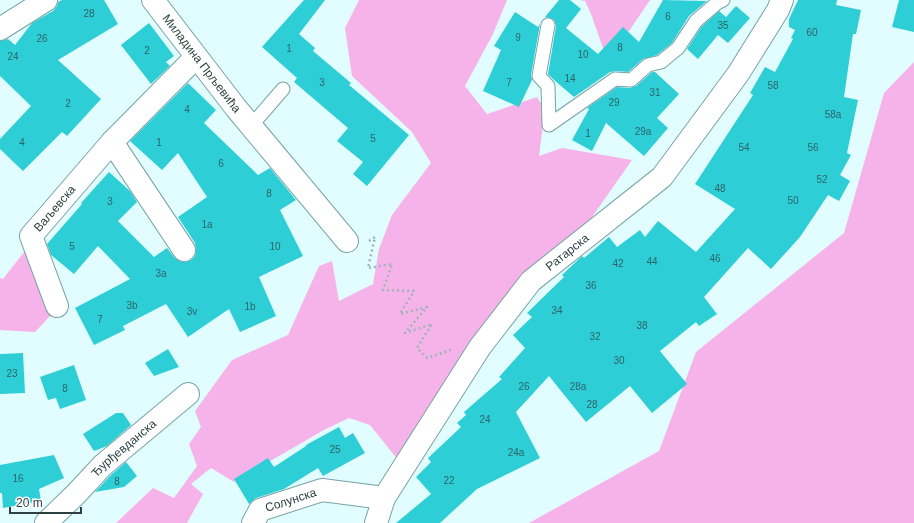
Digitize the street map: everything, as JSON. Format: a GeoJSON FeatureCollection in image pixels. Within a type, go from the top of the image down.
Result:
{"type":"FeatureCollection","features":[{"type":"Feature","properties":{"kind":"street"},"geometry":{"type":"LineString","coordinates":[[0,29],[46,0]]}},
{"type":"Feature","properties":{"kind":"street","name":"Миладина Прљевића"},"geometry":{"type":"LineString","coordinates":[[153,0],[251,126],[347,241]]}},
{"type":"Feature","properties":{"kind":"street","name":"Ратарска"},"geometry":{"type":"LineString","coordinates":[[376,523],[384,498],[480,347],[531,280],[662,177],[738,74],[778,10],[782,0]]}},
{"type":"Feature","properties":{"kind":"street","name":"Ваљевска"},"geometry":{"type":"LineString","coordinates":[[57,306],[31,236],[112,142],[196,57]]}},
{"type":"Feature","properties":{"kind":"street"},"geometry":{"type":"LineString","coordinates":[[112,142],[184,250]]}},
{"type":"Feature","properties":{"kind":"street","name":"Ђурђевданска"},"geometry":{"type":"LineString","coordinates":[[46,523],[103,465],[188,394]]}},
{"type":"Feature","properties":{"kind":"street","name":"Солунска"},"geometry":{"type":"LineString","coordinates":[[253,523],[260,510],[322,490],[384,498]]}},
{"type":"Feature","properties":{"kind":"lane"},"geometry":{"type":"LineString","coordinates":[[548,25],[539,76],[548,86],[549,125],[615,79],[631,80],[648,65],[661,62],[678,48],[696,21],[717,3],[723,0]]}},
{"type":"Feature","properties":{"kind":"lane"},"geometry":{"type":"LineString","coordinates":[[251,126],[283,89]]}},
{"type":"Feature","properties":{"kind":"path"},"geometry":{"type":"LineString","coordinates":[[347,241],[356,253],[375,237],[368,268],[392,264],[383,290],[414,291],[400,314],[427,307],[405,333],[432,324],[417,348],[427,358],[473,342],[480,347]]}},
{"type":"Feature","properties":{"kind":"shaded area"},"geometry":{"type":"Polygon","coordinates":[[[359,0],[507,0],[493,34],[465,86],[487,114],[537,97],[545,110],[539,156],[562,148],[632,160],[576,240],[398,460],[370,425],[349,418],[324,430],[234,482],[211,468],[191,484],[203,494],[187,523],[116,523],[153,488],[174,498],[197,466],[189,444],[201,427],[195,411],[232,360],[288,335],[319,266],[332,261],[339,301],[373,284],[379,249],[392,215],[431,163],[412,132],[352,76],[345,28],[359,0]]]}},
{"type":"Feature","properties":{"kind":"shaded area"},"geometry":{"type":"Polygon","coordinates":[[[580,0],[650,0],[627,34],[604,51],[585,1],[580,0]]]}},
{"type":"Feature","properties":{"kind":"shaded area"},"geometry":{"type":"Polygon","coordinates":[[[914,62],[914,523],[529,523],[659,451],[696,352],[844,233],[884,93],[914,62]]]}},
{"type":"Feature","properties":{"kind":"shaded area"},"geometry":{"type":"Polygon","coordinates":[[[28,247],[53,313],[35,332],[0,330],[0,278],[3,279],[28,247]]]}},
{"type":"Feature","properties":{"kind":"building"},"geometry":{"type":"Polygon","coordinates":[[[62,0],[104,0],[118,24],[58,60],[101,99],[67,136],[62,132],[23,171],[0,149],[0,139],[31,106],[0,76],[0,41],[8,39],[15,45],[32,23],[53,11],[58,2],[62,0]]]}},
{"type":"Feature","properties":{"kind":"building"},"geometry":{"type":"Polygon","coordinates":[[[304,0],[325,0],[299,34],[315,48],[313,51],[351,83],[349,85],[409,135],[367,186],[353,174],[363,162],[337,141],[348,128],[294,82],[297,78],[262,47],[304,0]]]}},
{"type":"Feature","properties":{"kind":"building"},"geometry":{"type":"Polygon","coordinates":[[[559,0],[570,0],[581,9],[566,28],[598,54],[623,27],[639,42],[663,0],[707,1],[689,16],[672,43],[657,55],[643,59],[628,72],[610,72],[574,97],[548,74],[556,26],[553,19],[545,17],[559,0]]]}},
{"type":"Feature","properties":{"kind":"building"},"geometry":{"type":"Polygon","coordinates":[[[798,0],[837,0],[836,5],[861,10],[856,34],[853,34],[844,97],[858,100],[847,153],[851,155],[840,175],[850,181],[839,201],[828,195],[800,237],[771,269],[748,248],[704,297],[717,314],[699,326],[696,322],[660,351],[687,384],[652,413],[630,386],[586,422],[549,376],[516,412],[540,458],[477,489],[440,523],[396,523],[431,494],[416,477],[431,462],[428,458],[461,427],[457,423],[466,415],[464,412],[502,379],[499,377],[525,348],[513,335],[532,317],[527,313],[564,277],[562,275],[582,256],[584,258],[609,237],[617,247],[640,230],[645,237],[658,221],[696,252],[735,209],[695,184],[753,95],[750,93],[765,67],[775,72],[793,39],[791,38],[795,30],[789,27],[789,19],[798,0]]]}},
{"type":"Feature","properties":{"kind":"building"},"geometry":{"type":"Polygon","coordinates":[[[899,0],[914,0],[914,32],[892,27],[899,0]]]}},
{"type":"Feature","properties":{"kind":"building"},"geometry":{"type":"Polygon","coordinates":[[[736,6],[750,18],[728,43],[718,35],[698,59],[687,49],[702,26],[719,11],[726,17],[736,6]]]}},
{"type":"Feature","properties":{"kind":"building"},"geometry":{"type":"Polygon","coordinates":[[[515,12],[538,27],[540,24],[531,75],[532,80],[519,107],[483,91],[501,50],[494,46],[515,12]]]}},
{"type":"Feature","properties":{"kind":"building"},"geometry":{"type":"Polygon","coordinates":[[[149,23],[174,56],[166,62],[170,66],[151,84],[121,45],[149,23]]]}},
{"type":"Feature","properties":{"kind":"building"},"geometry":{"type":"Polygon","coordinates":[[[652,72],[655,72],[679,94],[657,118],[668,128],[644,156],[606,123],[592,151],[572,140],[589,109],[587,108],[617,87],[630,88],[636,86],[652,72]]]}},
{"type":"Feature","properties":{"kind":"building"},"geometry":{"type":"Polygon","coordinates":[[[188,83],[216,110],[204,123],[258,175],[270,168],[296,200],[280,210],[303,256],[259,277],[276,316],[240,332],[229,309],[188,337],[166,304],[123,326],[125,330],[94,345],[75,308],[130,279],[98,246],[74,274],[51,255],[47,244],[109,172],[130,191],[137,202],[118,221],[154,257],[167,248],[179,261],[185,262],[191,260],[195,256],[195,243],[178,217],[207,197],[178,153],[162,170],[130,141],[188,83]]]}},
{"type":"Feature","properties":{"kind":"building"},"geometry":{"type":"Polygon","coordinates":[[[168,349],[179,367],[154,376],[145,363],[168,349]]]}},
{"type":"Feature","properties":{"kind":"building"},"geometry":{"type":"Polygon","coordinates":[[[23,353],[25,393],[0,394],[0,354],[23,353]]]}},
{"type":"Feature","properties":{"kind":"building"},"geometry":{"type":"Polygon","coordinates":[[[74,365],[86,400],[60,409],[56,398],[48,400],[40,377],[74,365]]]}},
{"type":"Feature","properties":{"kind":"building"},"geometry":{"type":"Polygon","coordinates":[[[116,413],[123,413],[131,425],[107,446],[94,451],[83,434],[116,413]]]}},
{"type":"Feature","properties":{"kind":"building"},"geometry":{"type":"Polygon","coordinates":[[[339,427],[345,438],[353,433],[365,453],[323,476],[318,468],[284,489],[256,498],[249,504],[234,479],[268,458],[274,467],[306,445],[339,427]]]}},
{"type":"Feature","properties":{"kind":"building"},"geometry":{"type":"Polygon","coordinates":[[[54,455],[64,478],[39,489],[41,501],[3,508],[2,493],[0,493],[0,465],[54,455]]]}},
{"type":"Feature","properties":{"kind":"building"},"geometry":{"type":"Polygon","coordinates":[[[126,462],[137,476],[124,487],[95,492],[112,474],[126,462]]]}}]}
